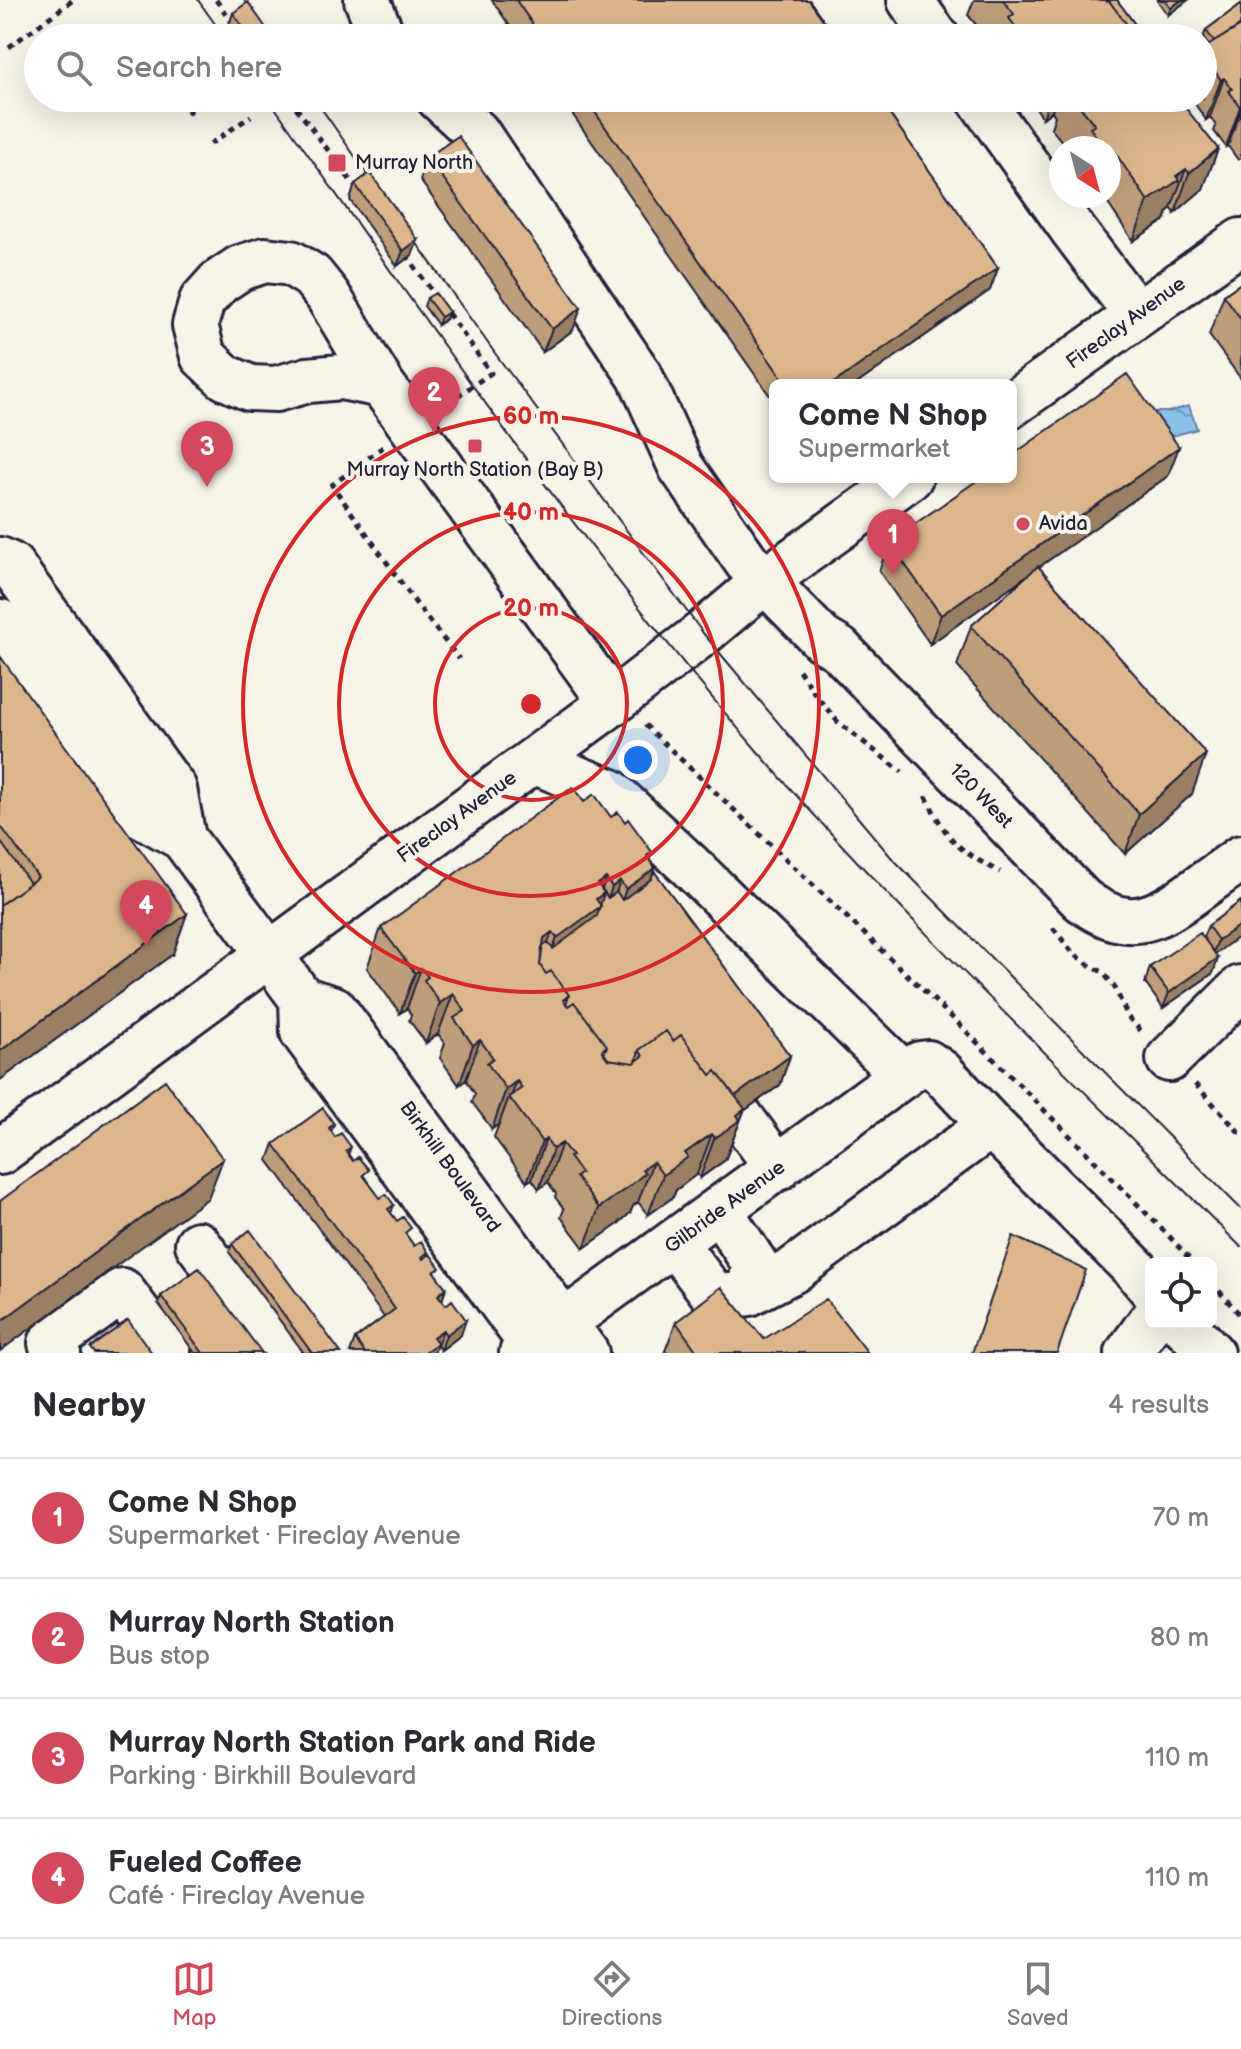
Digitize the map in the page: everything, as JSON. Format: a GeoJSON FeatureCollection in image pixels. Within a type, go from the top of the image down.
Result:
{"type":"FeatureCollection","features":[{"type":"Feature","properties":{"kind":"street"},"geometry":{"type":"LineString","coordinates":[[367,0],[377,24]]}},
{"type":"Feature","properties":{"kind":"street"},"geometry":{"type":"LineString","coordinates":[[910,0],[927,24]]}},
{"type":"Feature","properties":{"kind":"street"},"geometry":{"type":"LineString","coordinates":[[1131,0],[1149,24]]}},
{"type":"Feature","properties":{"kind":"street"},"geometry":{"type":"LineString","coordinates":[[1189,24],[1222,0]]}},
{"type":"Feature","properties":{"kind":"street","name":"120 West"},"geometry":{"type":"LineString","coordinates":[[454,112],[477,133],[640,376],[681,467],[747,562],[822,639],[839,649],[1082,900],[1114,918],[1147,919],[1166,912],[1241,858]]}},
{"type":"Feature","properties":{"kind":"street"},"geometry":{"type":"LineString","coordinates":[[989,112],[1137,315]]}},
{"type":"Feature","properties":{"kind":"street","name":"Fireclay Avenue"},"geometry":{"type":"LineString","coordinates":[[1017,401],[1241,241]]}},
{"type":"Feature","properties":{"kind":"street"},"geometry":{"type":"LineString","coordinates":[[382,385],[628,714]]}},
{"type":"Feature","properties":{"kind":"street","name":"Fireclay Avenue"},"geometry":{"type":"LineString","coordinates":[[4,1139],[269,954],[533,761],[628,714],[703,633],[766,580],[902,483]]}},
{"type":"Feature","properties":{"kind":"street","name":"120 West"},"geometry":{"type":"LineString","coordinates":[[823,539],[814,574],[815,584],[839,649]]}},
{"type":"Feature","properties":{"kind":"street","name":"Birkhill Boulevard"},"geometry":{"type":"LineString","coordinates":[[0,560],[11,565],[174,789],[183,838]]}},
{"type":"Feature","properties":{"kind":"street","name":"Birkhill Boulevard"},"geometry":{"type":"LineString","coordinates":[[0,622],[140,814],[183,838],[302,999],[334,1009],[549,1346]]}},
{"type":"Feature","properties":{"kind":"street"},"geometry":{"type":"LineString","coordinates":[[533,761],[611,792],[916,1069],[941,1072],[1145,1281]]}},
{"type":"Feature","properties":{"kind":"street"},"geometry":{"type":"LineString","coordinates":[[1166,1055],[1241,988]]}},
{"type":"Feature","properties":{"kind":"street","name":"Gilbride Avenue"},"geometry":{"type":"LineString","coordinates":[[549,1346],[675,1244],[916,1069]]}},
{"type":"Feature","properties":{"kind":"street"},"geometry":{"type":"LineString","coordinates":[[739,1115],[778,1168]]}},
{"type":"Feature","properties":{"kind":"street"},"geometry":{"type":"LineString","coordinates":[[675,1244],[716,1298],[749,1293],[792,1271],[991,1125]]}},
{"type":"Feature","properties":{"kind":"street"},"geometry":{"type":"LineString","coordinates":[[720,1211],[755,1264],[749,1293]]}},
{"type":"Feature","properties":{"kind":"street"},"geometry":{"type":"LineString","coordinates":[[198,1244],[278,1353]]}},
{"type":"Feature","properties":{"kind":"street"},"geometry":{"type":"LineString","coordinates":[[58,1353],[51,1343],[122,1291],[168,1353]]}},
{"type":"Feature","properties":{"kind":"street"},"geometry":{"type":"LineString","coordinates":[[1128,1353],[1145,1329]]}},
{"type":"Feature","properties":{"kind":"path"},"geometry":{"type":"LineString","coordinates":[[40,24],[73,0]]}},
{"type":"Feature","properties":{"kind":"path"},"geometry":{"type":"LineString","coordinates":[[216,0],[233,24]]}},
{"type":"Feature","properties":{"kind":"path"},"geometry":{"type":"LineString","coordinates":[[9,47],[24,36]]}},
{"type":"Feature","properties":{"kind":"path"},"geometry":{"type":"LineString","coordinates":[[299,112],[364,199]]}},
{"type":"Feature","properties":{"kind":"path"},"geometry":{"type":"LineString","coordinates":[[210,144],[251,116]]}},
{"type":"Feature","properties":{"kind":"path"},"geometry":{"type":"LineString","coordinates":[[401,248],[491,373],[332,485],[459,659]]}},
{"type":"Feature","properties":{"kind":"path"},"geometry":{"type":"LineString","coordinates":[[791,657],[838,722],[912,781]]}},
{"type":"Feature","properties":{"kind":"path"},"geometry":{"type":"LineString","coordinates":[[628,714],[960,1025],[1188,1257]]}},
{"type":"Feature","properties":{"kind":"path"},"geometry":{"type":"LineString","coordinates":[[923,791],[954,844],[1001,872]]}},
{"type":"Feature","properties":{"kind":"path"},"geometry":{"type":"LineString","coordinates":[[1044,916],[1073,953],[1103,972],[1115,988],[1128,1017],[1241,1132]]}},
{"type":"Feature","properties":{"kind":"path"},"geometry":{"type":"LineString","coordinates":[[1217,1289],[1241,1316]]}},
{"type":"Feature","properties":{"kind":"water"},"geometry":{"type":"Polygon","coordinates":[[[1189,406],[1197,429],[1165,438],[1152,412],[1168,412],[1189,406]]]}},
{"type":"Feature","properties":{"kind":"building"},"geometry":{"type":"Polygon","coordinates":[[[516,0],[809,0],[826,24],[532,24],[516,0]]]}},
{"type":"Feature","properties":{"kind":"building"},"geometry":{"type":"Polygon","coordinates":[[[1003,0],[1106,0],[1126,24],[1014,24],[1009,18],[1014,14],[1003,0]]]}},
{"type":"Feature","properties":{"kind":"building"},"geometry":{"type":"Polygon","coordinates":[[[1117,0],[1135,24],[1126,24],[1107,2],[1117,0]]]}},
{"type":"Feature","properties":{"kind":"building"},"geometry":{"type":"Polygon","coordinates":[[[1165,0],[1181,0],[1171,8],[1165,0]]]}},
{"type":"Feature","properties":{"kind":"building"},"geometry":{"type":"Polygon","coordinates":[[[248,2],[263,24],[241,24],[233,13],[248,2]]]}},
{"type":"Feature","properties":{"kind":"building"},"geometry":{"type":"Polygon","coordinates":[[[1241,4],[1239,27],[1217,40],[1217,24],[1214,24],[1241,4]]]}},
{"type":"Feature","properties":{"kind":"building"},"geometry":{"type":"Polygon","coordinates":[[[1241,25],[1241,107],[1224,78],[1221,80],[1217,74],[1217,40],[1241,25]]]}},
{"type":"Feature","properties":{"kind":"building"},"geometry":{"type":"Polygon","coordinates":[[[595,112],[888,112],[998,268],[840,379],[783,379],[595,112]]]}},
{"type":"Feature","properties":{"kind":"building"},"geometry":{"type":"Polygon","coordinates":[[[1084,112],[1189,112],[1218,149],[1189,173],[1186,169],[1176,176],[1179,180],[1148,201],[1121,161],[1121,136],[1096,136],[1090,128],[1095,125],[1084,112]]]}},
{"type":"Feature","properties":{"kind":"building"},"geometry":{"type":"Polygon","coordinates":[[[458,136],[581,308],[552,329],[428,157],[458,136]]]}},
{"type":"Feature","properties":{"kind":"building"},"geometry":{"type":"Polygon","coordinates":[[[370,173],[418,240],[403,251],[355,184],[370,173]]]}},
{"type":"Feature","properties":{"kind":"building"},"geometry":{"type":"Polygon","coordinates":[[[1241,283],[1241,319],[1224,295],[1241,283]]]}},
{"type":"Feature","properties":{"kind":"building"},"geometry":{"type":"Polygon","coordinates":[[[435,293],[449,312],[441,317],[427,298],[435,293]]]}},
{"type":"Feature","properties":{"kind":"building","name":"Avida"},"geometry":{"type":"Polygon","coordinates":[[[1127,374],[1179,447],[941,615],[889,542],[973,483],[1017,483],[1017,452],[1127,374]]]}},
{"type":"Feature","properties":{"kind":"building"},"geometry":{"type":"Polygon","coordinates":[[[1038,566],[1206,754],[1139,814],[971,626],[1038,566]]]}},
{"type":"Feature","properties":{"kind":"building"},"geometry":{"type":"Polygon","coordinates":[[[0,656],[187,914],[0,1051],[0,905],[38,877],[0,825],[0,656]]]}},
{"type":"Feature","properties":{"kind":"building"},"geometry":{"type":"Polygon","coordinates":[[[573,787],[584,802],[594,794],[611,817],[618,812],[625,822],[628,819],[652,852],[647,856],[655,868],[626,889],[620,881],[612,887],[606,878],[598,884],[604,893],[596,899],[601,906],[557,938],[552,932],[544,938],[540,965],[546,974],[551,971],[569,995],[563,1000],[568,1006],[574,1002],[607,1046],[602,1050],[608,1059],[634,1063],[643,1056],[639,1050],[666,1031],[673,1041],[681,1035],[711,1075],[716,1071],[745,1109],[737,1115],[740,1120],[715,1138],[712,1134],[685,1153],[688,1157],[663,1175],[653,1162],[642,1170],[645,1173],[631,1185],[599,1208],[576,1177],[581,1173],[562,1143],[553,1149],[546,1139],[542,1142],[509,1097],[522,1088],[517,1081],[506,1089],[487,1063],[493,1058],[480,1040],[473,1045],[454,1018],[465,1011],[453,994],[440,1003],[424,980],[428,977],[421,968],[415,973],[381,928],[573,787]]]}},
{"type":"Feature","properties":{"kind":"building"},"geometry":{"type":"Polygon","coordinates":[[[0,841],[30,883],[0,905],[0,841]]]}},
{"type":"Feature","properties":{"kind":"building"},"geometry":{"type":"Polygon","coordinates":[[[654,871],[790,1056],[735,1096],[716,1071],[711,1075],[681,1035],[673,1041],[666,1031],[639,1050],[634,1063],[608,1059],[604,1054],[607,1046],[574,1002],[568,1006],[566,1004],[569,995],[551,971],[546,974],[540,965],[542,947],[548,943],[553,949],[597,916],[604,893],[602,889],[608,898],[617,892],[622,900],[651,879],[654,871]]]}},
{"type":"Feature","properties":{"kind":"building"},"geometry":{"type":"Polygon","coordinates":[[[1241,901],[1241,924],[1218,940],[1208,926],[1241,901]]]}},
{"type":"Feature","properties":{"kind":"building"},"geometry":{"type":"Polygon","coordinates":[[[1200,933],[1218,958],[1169,993],[1150,967],[1200,933]]]}},
{"type":"Feature","properties":{"kind":"building"},"geometry":{"type":"Polygon","coordinates":[[[165,1080],[223,1159],[0,1322],[0,1201],[165,1080]]]}},
{"type":"Feature","properties":{"kind":"building"},"geometry":{"type":"Polygon","coordinates":[[[323,1108],[334,1124],[329,1128],[335,1137],[341,1133],[351,1147],[346,1151],[353,1161],[358,1157],[369,1170],[363,1175],[380,1198],[386,1194],[394,1205],[388,1209],[397,1221],[403,1217],[411,1228],[405,1233],[414,1246],[421,1241],[428,1252],[423,1259],[430,1254],[440,1268],[434,1272],[446,1288],[438,1295],[446,1305],[452,1300],[466,1320],[446,1335],[443,1330],[433,1337],[438,1343],[427,1353],[365,1353],[355,1339],[395,1309],[274,1144],[323,1108]]]}},
{"type":"Feature","properties":{"kind":"building"},"geometry":{"type":"Polygon","coordinates":[[[250,1230],[341,1353],[312,1353],[232,1244],[250,1230]]]}},
{"type":"Feature","properties":{"kind":"building"},"geometry":{"type":"Polygon","coordinates":[[[1013,1236],[1086,1270],[1057,1353],[972,1353],[1013,1236]]]}},
{"type":"Feature","properties":{"kind":"building"},"geometry":{"type":"Polygon","coordinates":[[[199,1268],[262,1353],[203,1353],[161,1296],[199,1268]]]}},
{"type":"Feature","properties":{"kind":"building"},"geometry":{"type":"Polygon","coordinates":[[[721,1287],[764,1339],[826,1299],[868,1353],[698,1353],[676,1322],[721,1287]]]}},
{"type":"Feature","properties":{"kind":"building"},"geometry":{"type":"Polygon","coordinates":[[[128,1320],[152,1353],[94,1353],[90,1348],[128,1320]]]}},
{"type":"Feature","properties":{"kind":"tram line"},"geometry":{"type":"LineString","coordinates":[[198,0],[215,24]]}},
{"type":"Feature","properties":{"kind":"tram line"},"geometry":{"type":"LineString","coordinates":[[244,0],[261,24]]}},
{"type":"Feature","properties":{"kind":"tram line"},"geometry":{"type":"LineString","coordinates":[[278,112],[567,513],[629,595],[759,753],[935,943],[1241,1247]]}},
{"type":"Feature","properties":{"kind":"tram line"},"geometry":{"type":"LineString","coordinates":[[324,112],[380,192]]}},
{"type":"Feature","properties":{"kind":"tram line"},"geometry":{"type":"LineString","coordinates":[[403,224],[703,633],[891,857],[1241,1209]]}},
{"type":"Feature","properties":{"kind":"place","name":"Murray North"},"geometry":{"type":"Point","coordinates":[337,163]}},
{"type":"Feature","properties":{"kind":"place","name":"Murray North Station"},"geometry":{"type":"Point","coordinates":[434,433]}},
{"type":"Feature","properties":{"kind":"place","name":"Murray North Station (Bay B)"},"geometry":{"type":"Point","coordinates":[475,446]}},
{"type":"Feature","properties":{"kind":"place","name":"Murray North Station Park and Ride"},"geometry":{"type":"Point","coordinates":[207,487]}},
{"type":"Feature","properties":{"kind":"place","name":"Avida"},"geometry":{"type":"Point","coordinates":[1023,524]}},
{"type":"Feature","properties":{"kind":"place","name":"Come N Shop"},"geometry":{"type":"Point","coordinates":[893,575]}},
{"type":"Feature","properties":{"kind":"place","name":"Fueled Coffee"},"geometry":{"type":"Point","coordinates":[146,946]}}]}
